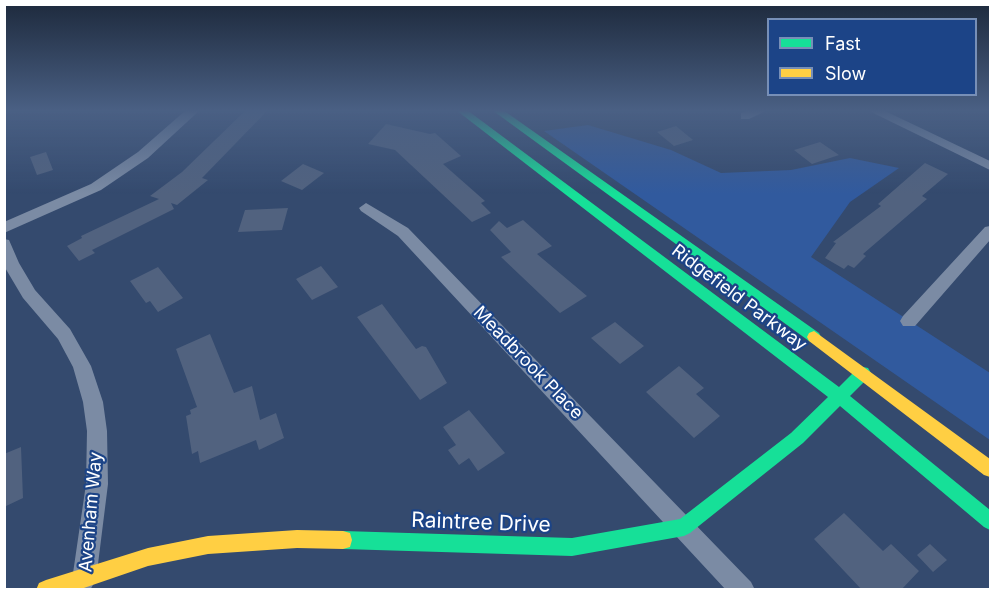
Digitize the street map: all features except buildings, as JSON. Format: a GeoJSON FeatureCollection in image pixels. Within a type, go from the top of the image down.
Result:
{"type":"FeatureCollection","features":[{"type":"Feature","properties":{"kind":"main road","name":"Ridgefield Parkway"},"geometry":{"type":"LineString","coordinates":[[495,138],[838,396],[990,520]]}},
{"type":"Feature","properties":{"kind":"main road","name":"Ridgefield Parkway"},"geometry":{"type":"LineString","coordinates":[[533,138],[863,373],[990,469]]}},
{"type":"Feature","properties":{"kind":"main road","name":"Raintree Drive"},"geometry":{"type":"LineString","coordinates":[[46,590],[84,583],[148,557],[208,545],[297,539],[572,547],[684,527],[797,438],[863,373]]}},
{"type":"Feature","properties":{"kind":"street"},"geometry":{"type":"LineString","coordinates":[[4,228],[96,187],[142,156],[163,138]]}},
{"type":"Feature","properties":{"kind":"street"},"geometry":{"type":"LineString","coordinates":[[930,138],[990,166]]}},
{"type":"Feature","properties":{"kind":"street","name":"Meadbrook Place"},"geometry":{"type":"LineString","coordinates":[[366,208],[403,232],[743,590]]}},
{"type":"Feature","properties":{"kind":"street"},"geometry":{"type":"LineString","coordinates":[[909,321],[990,231]]}},
{"type":"Feature","properties":{"kind":"street","name":"Avenham Way"},"geometry":{"type":"LineString","coordinates":[[4,244],[11,264],[29,294],[64,334],[82,366],[93,402],[97,431],[97,484],[84,583]]}},
{"type":"Feature","properties":{"kind":"shaded area"},"geometry":{"type":"Polygon","coordinates":[[[554,138],[630,138],[671,150],[721,173],[791,170],[850,158],[899,168],[850,202],[811,257],[990,373],[990,440],[554,138]]]}},
{"type":"Feature","properties":{"kind":"traffic: fast"},"geometry":{"type":"LineString","coordinates":[[497,138],[839,396],[990,521]]}},
{"type":"Feature","properties":{"kind":"traffic: fast"},"geometry":{"type":"LineString","coordinates":[[535,138],[814,337]]}},
{"type":"Feature","properties":{"kind":"traffic: fast"},"geometry":{"type":"LineString","coordinates":[[343,540],[572,547],[684,527],[797,438],[863,373]]}},
{"type":"Feature","properties":{"kind":"traffic: slow"},"geometry":{"type":"LineString","coordinates":[[814,337],[990,469]]}},
{"type":"Feature","properties":{"kind":"traffic: slow"},"geometry":{"type":"LineString","coordinates":[[46,590],[148,557],[208,545],[297,539],[343,540]]}}]}
